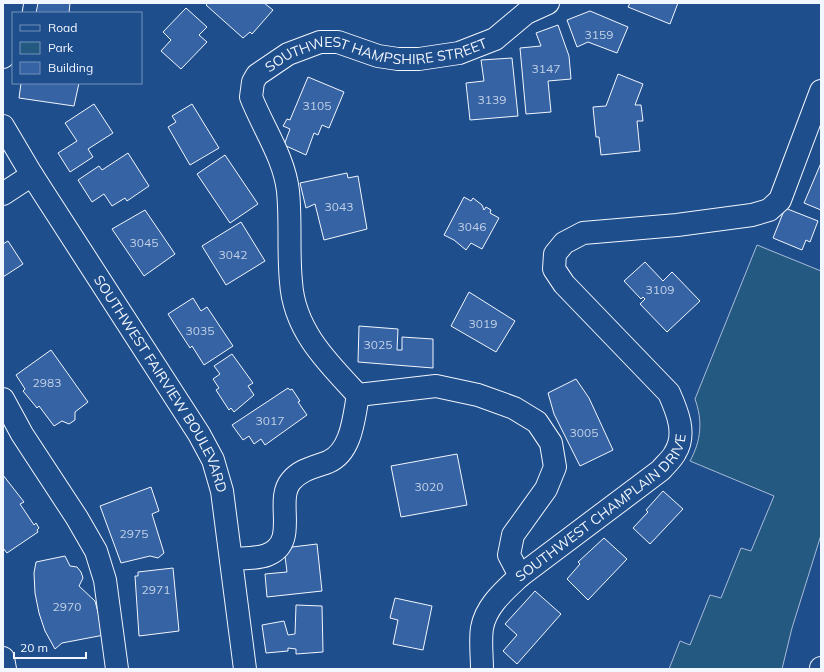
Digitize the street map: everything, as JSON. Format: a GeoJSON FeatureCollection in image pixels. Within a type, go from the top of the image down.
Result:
{"type":"FeatureCollection","features":[{"type":"Feature","properties":{"kind":"street"},"geometry":{"type":"LineString","coordinates":[[3,57],[12,3]]}},
{"type":"Feature","properties":{"kind":"street","name":"SOUTHWEST HAMPSHIRE STREET"},"geometry":{"type":"LineString","coordinates":[[358,394],[317,348],[306,333],[296,313],[291,282],[288,190],[278,157],[251,97],[252,82],[262,71],[288,54],[320,42],[338,42],[373,54],[398,58],[419,59],[459,53],[495,39],[526,13],[548,3]]}},
{"type":"Feature","properties":{"kind":"street","name":"SOUTHWEST CHAMPLAIN DRIVE"},"geometry":{"type":"LineString","coordinates":[[482,669],[482,628],[487,614],[501,594],[520,576],[661,470],[675,453],[680,437],[679,415],[669,393],[564,284],[554,269],[555,254],[564,243],[583,233],[677,225],[752,215],[769,210],[780,200],[821,91]]}},
{"type":"Feature","properties":{"kind":"street","name":"SOUTHWEST FAIRVIEW BOULEVARD"},"geometry":{"type":"LineString","coordinates":[[3,126],[32,175],[199,434],[210,454],[220,484],[231,558],[244,669]]}},
{"type":"Feature","properties":{"kind":"street"},"geometry":{"type":"LineString","coordinates":[[3,194],[32,175]]}},
{"type":"Feature","properties":{"kind":"street"},"geometry":{"type":"LineString","coordinates":[[231,558],[267,555],[275,550],[286,529],[285,494],[290,482],[308,468],[330,461],[340,453],[347,441],[358,394],[436,386],[478,395],[514,408],[536,422],[551,443],[555,467],[546,489],[513,535],[509,555],[520,576]]}},
{"type":"Feature","properties":{"kind":"street"},"geometry":{"type":"LineString","coordinates":[[3,399],[22,434],[77,518],[96,551],[105,580],[117,669]]}},
{"type":"Feature","properties":{"kind":"street"},"geometry":{"type":"LineString","coordinates":[[3,658],[5,669]]}},
{"type":"Feature","properties":{"kind":"green space"},"geometry":{"type":"Polygon","coordinates":[[[757,245],[821,271],[821,535],[792,628],[782,669],[669,669],[680,641],[690,645],[710,595],[721,598],[741,548],[751,551],[774,496],[690,461],[697,446],[700,431],[698,407],[695,399],[757,245]]]}},
{"type":"Feature","properties":{"kind":"building"},"geometry":{"type":"Polygon","coordinates":[[[38,3],[70,3],[69,12],[36,12],[38,3]]]}},
{"type":"Feature","properties":{"kind":"building"},"geometry":{"type":"Polygon","coordinates":[[[208,3],[264,3],[273,10],[252,34],[250,32],[243,38],[206,5],[208,3]]]}},
{"type":"Feature","properties":{"kind":"building"},"geometry":{"type":"Polygon","coordinates":[[[630,3],[678,3],[670,24],[628,7],[630,3]]]}},
{"type":"Feature","properties":{"kind":"building"},"geometry":{"type":"Polygon","coordinates":[[[186,8],[207,27],[199,35],[207,42],[181,69],[161,51],[171,40],[163,32],[186,8]]]}},
{"type":"Feature","properties":{"kind":"building"},"geometry":{"type":"Polygon","coordinates":[[[590,11],[628,27],[617,53],[588,42],[577,47],[567,20],[590,11]]]}},
{"type":"Feature","properties":{"kind":"building"},"geometry":{"type":"Polygon","coordinates":[[[558,25],[569,56],[571,79],[548,81],[551,112],[526,114],[520,48],[541,46],[536,33],[558,25]]]}},
{"type":"Feature","properties":{"kind":"building"},"geometry":{"type":"Polygon","coordinates":[[[512,58],[518,116],[470,120],[466,83],[484,81],[481,60],[512,58]]]}},
{"type":"Feature","properties":{"kind":"building"},"geometry":{"type":"Polygon","coordinates":[[[618,74],[643,84],[635,105],[641,105],[643,121],[637,121],[640,151],[601,155],[599,137],[596,137],[593,107],[606,106],[618,74]]]}},
{"type":"Feature","properties":{"kind":"building"},"geometry":{"type":"Polygon","coordinates":[[[308,77],[344,92],[329,128],[322,125],[318,135],[314,133],[306,155],[284,145],[290,129],[283,126],[287,119],[290,120],[308,77]]]}},
{"type":"Feature","properties":{"kind":"building"},"geometry":{"type":"Polygon","coordinates":[[[21,84],[79,84],[74,106],[19,98],[21,84]]]}},
{"type":"Feature","properties":{"kind":"building"},"geometry":{"type":"Polygon","coordinates":[[[94,104],[113,133],[88,149],[93,157],[70,172],[58,153],[77,141],[65,123],[94,104]]]}},
{"type":"Feature","properties":{"kind":"building"},"geometry":{"type":"Polygon","coordinates":[[[192,104],[219,148],[190,165],[168,127],[176,122],[172,116],[192,104]]]}},
{"type":"Feature","properties":{"kind":"building"},"geometry":{"type":"Polygon","coordinates":[[[128,153],[149,186],[127,201],[125,198],[112,206],[104,194],[92,202],[78,180],[99,166],[102,170],[128,153]]]}},
{"type":"Feature","properties":{"kind":"building"},"geometry":{"type":"Polygon","coordinates":[[[225,155],[258,204],[230,223],[197,174],[225,155]]]}},
{"type":"Feature","properties":{"kind":"building"},"geometry":{"type":"Polygon","coordinates":[[[821,163],[821,210],[804,203],[821,163]]]}},
{"type":"Feature","properties":{"kind":"building"},"geometry":{"type":"Polygon","coordinates":[[[347,173],[348,178],[358,176],[367,229],[324,240],[315,204],[306,208],[300,183],[347,173]]]}},
{"type":"Feature","properties":{"kind":"building"},"geometry":{"type":"Polygon","coordinates":[[[464,197],[471,201],[473,198],[482,205],[484,210],[486,207],[491,210],[490,213],[499,218],[482,249],[471,243],[466,250],[454,240],[444,235],[464,197]]]}},
{"type":"Feature","properties":{"kind":"building"},"geometry":{"type":"Polygon","coordinates":[[[785,208],[818,221],[810,242],[806,240],[802,250],[773,238],[785,208]]]}},
{"type":"Feature","properties":{"kind":"building"},"geometry":{"type":"Polygon","coordinates":[[[145,210],[175,254],[144,276],[112,229],[145,210]]]}},
{"type":"Feature","properties":{"kind":"building"},"geometry":{"type":"Polygon","coordinates":[[[241,222],[265,261],[226,285],[202,246],[241,222]]]}},
{"type":"Feature","properties":{"kind":"building"},"geometry":{"type":"Polygon","coordinates":[[[8,241],[23,264],[3,277],[3,244],[8,241]]]}},
{"type":"Feature","properties":{"kind":"building"},"geometry":{"type":"Polygon","coordinates":[[[645,262],[663,281],[672,272],[700,301],[667,332],[640,304],[645,299],[643,297],[641,299],[624,281],[645,262]]]}},
{"type":"Feature","properties":{"kind":"building"},"geometry":{"type":"Polygon","coordinates":[[[469,292],[515,321],[496,352],[451,326],[469,292]]]}},
{"type":"Feature","properties":{"kind":"building"},"geometry":{"type":"Polygon","coordinates":[[[193,298],[201,311],[207,307],[233,346],[204,365],[192,346],[190,348],[168,314],[193,298]]]}},
{"type":"Feature","properties":{"kind":"building"},"geometry":{"type":"Polygon","coordinates":[[[359,326],[398,329],[397,350],[402,350],[402,337],[433,339],[433,368],[358,362],[359,326]]]}},
{"type":"Feature","properties":{"kind":"building"},"geometry":{"type":"Polygon","coordinates":[[[51,350],[88,402],[75,412],[75,420],[69,424],[62,421],[54,426],[39,406],[37,408],[23,391],[25,389],[16,375],[51,350]]]}},
{"type":"Feature","properties":{"kind":"building"},"geometry":{"type":"Polygon","coordinates":[[[232,354],[253,383],[248,386],[254,395],[234,412],[231,408],[229,410],[216,390],[219,388],[213,379],[220,374],[214,366],[232,354]]]}},
{"type":"Feature","properties":{"kind":"building"},"geometry":{"type":"Polygon","coordinates":[[[576,379],[589,398],[613,450],[580,466],[554,414],[548,393],[576,379]]]}},
{"type":"Feature","properties":{"kind":"building"},"geometry":{"type":"Polygon","coordinates":[[[288,388],[290,390],[292,389],[300,401],[298,402],[307,415],[265,445],[261,439],[254,444],[249,436],[243,440],[232,425],[288,388]]]}},
{"type":"Feature","properties":{"kind":"building"},"geometry":{"type":"Polygon","coordinates":[[[457,454],[467,505],[401,517],[391,466],[457,454]]]}},
{"type":"Feature","properties":{"kind":"building"},"geometry":{"type":"Polygon","coordinates":[[[3,475],[24,502],[20,504],[34,525],[36,523],[39,528],[37,530],[38,532],[7,553],[3,548],[3,475]]]}},
{"type":"Feature","properties":{"kind":"building"},"geometry":{"type":"Polygon","coordinates":[[[151,487],[159,511],[152,514],[164,553],[158,558],[150,556],[121,563],[100,506],[151,487]]]}},
{"type":"Feature","properties":{"kind":"building"},"geometry":{"type":"Polygon","coordinates":[[[663,491],[683,509],[650,544],[633,528],[648,512],[646,510],[663,491]]]}},
{"type":"Feature","properties":{"kind":"building"},"geometry":{"type":"Polygon","coordinates":[[[604,538],[627,559],[588,600],[567,579],[580,564],[578,562],[604,538]]]}},
{"type":"Feature","properties":{"kind":"building"},"geometry":{"type":"Polygon","coordinates":[[[317,544],[322,591],[267,597],[265,574],[287,572],[284,548],[317,544]]]}},
{"type":"Feature","properties":{"kind":"building"},"geometry":{"type":"Polygon","coordinates":[[[65,556],[70,566],[77,567],[81,572],[83,578],[79,586],[95,601],[104,635],[62,643],[55,649],[45,631],[39,613],[35,593],[34,573],[36,562],[65,556]]]}},
{"type":"Feature","properties":{"kind":"building"},"geometry":{"type":"Polygon","coordinates":[[[173,568],[179,631],[139,636],[135,576],[138,576],[138,572],[173,568]]]}},
{"type":"Feature","properties":{"kind":"building"},"geometry":{"type":"Polygon","coordinates":[[[535,591],[561,614],[517,664],[503,651],[517,635],[505,624],[535,591]]]}},
{"type":"Feature","properties":{"kind":"building"},"geometry":{"type":"Polygon","coordinates":[[[395,598],[432,606],[423,650],[393,644],[398,620],[390,618],[395,598]]]}},
{"type":"Feature","properties":{"kind":"building"},"geometry":{"type":"Polygon","coordinates":[[[296,605],[322,606],[323,652],[296,654],[296,649],[288,648],[288,651],[266,653],[262,625],[284,621],[288,635],[295,634],[296,605]]]}}]}
